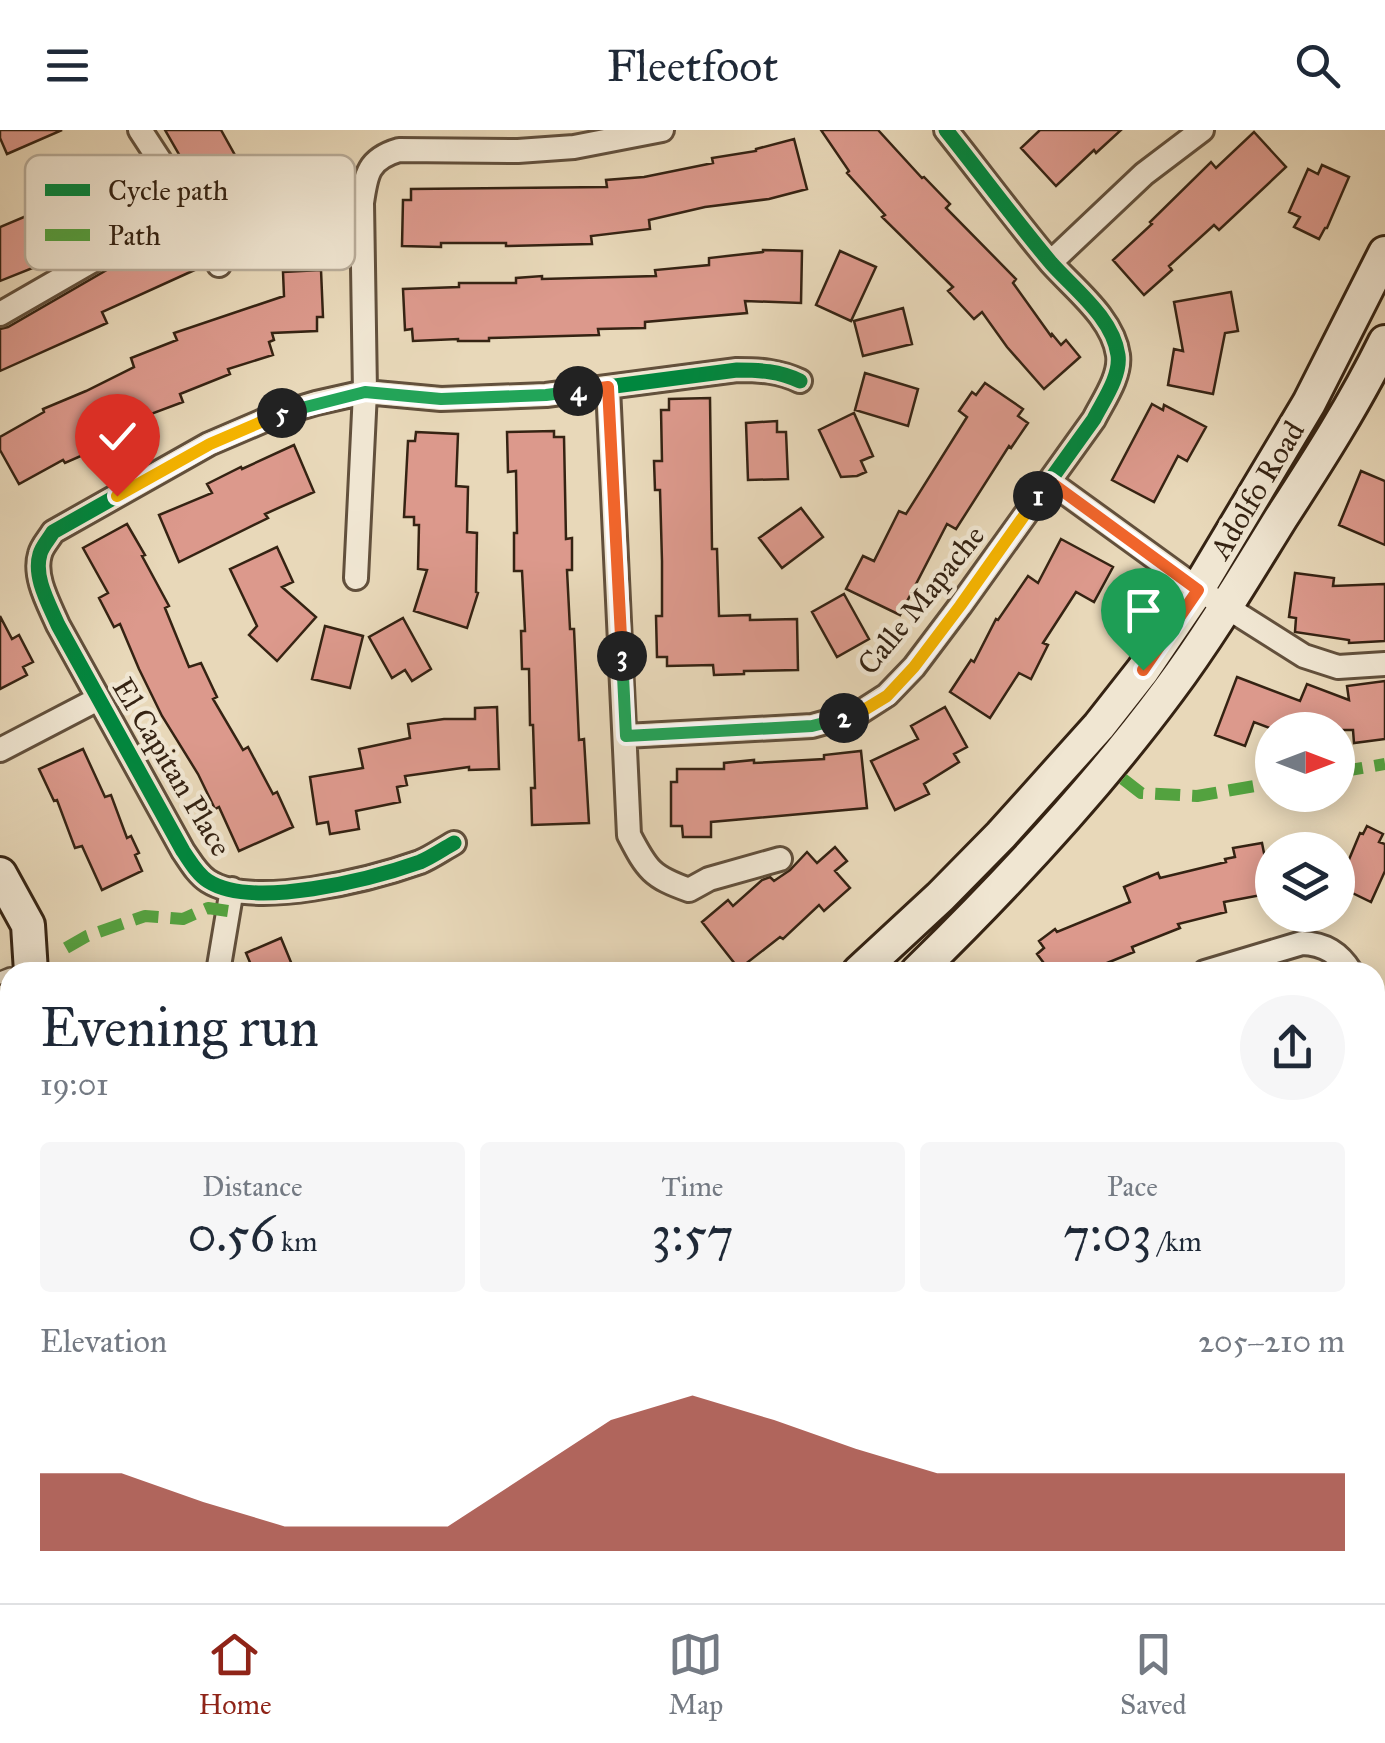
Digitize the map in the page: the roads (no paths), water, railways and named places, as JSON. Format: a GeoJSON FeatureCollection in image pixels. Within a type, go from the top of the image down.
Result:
{"type":"FeatureCollection","features":[{"type":"Feature","properties":{"kind":"main road","name":"Adolfo Road"},"geometry":{"type":"LineString","coordinates":[[928,962],[1024,864],[1169,690],[1385,253]]}},
{"type":"Feature","properties":{"kind":"main road","name":"Adolfo Road"},"geometry":{"type":"LineString","coordinates":[[870,962],[940,897],[1057,774],[1143,670],[1212,598],[1318,460],[1385,342]]}},
{"type":"Feature","properties":{"kind":"main road"},"geometry":{"type":"LineString","coordinates":[[0,874],[28,925],[26,962]]}},
{"type":"Feature","properties":{"kind":"street"},"geometry":{"type":"LineString","coordinates":[[140,130],[156,155]]}},
{"type":"Feature","properties":{"kind":"street"},"geometry":{"type":"LineString","coordinates":[[356,578],[365,392],[362,203],[366,178],[374,163],[384,154],[399,150],[518,151],[574,147],[660,130]]}},
{"type":"Feature","properties":{"kind":"street","name":"Calle Mapache"},"geometry":{"type":"LineString","coordinates":[[626,736],[812,726],[859,713],[887,696],[960,606],[1094,419],[1114,380],[1119,357],[1111,335],[1098,314],[1051,262],[946,130]]}},
{"type":"Feature","properties":{"kind":"street"},"geometry":{"type":"LineString","coordinates":[[1051,262],[1144,174],[1202,130]]}},
{"type":"Feature","properties":{"kind":"street"},"geometry":{"type":"LineString","coordinates":[[0,314],[76,270]]}},
{"type":"Feature","properties":{"kind":"street"},"geometry":{"type":"LineString","coordinates":[[365,392],[441,399],[546,395],[737,370],[783,373],[800,382]]}},
{"type":"Feature","properties":{"kind":"street"},"geometry":{"type":"LineString","coordinates":[[608,387],[629,835],[659,879],[689,890],[709,879],[780,858]]}},
{"type":"Feature","properties":{"kind":"street","name":"El Capitan Place"},"geometry":{"type":"LineString","coordinates":[[365,392],[278,414],[210,444],[53,532],[39,556],[39,575],[58,626],[98,699],[183,851],[209,882],[260,892],[338,884],[424,860],[454,843]]}},
{"type":"Feature","properties":{"kind":"street"},"geometry":{"type":"LineString","coordinates":[[1049,481],[1212,598],[1304,656],[1338,667],[1385,664]]}},
{"type":"Feature","properties":{"kind":"street"},"geometry":{"type":"LineString","coordinates":[[0,750],[98,699]]}},
{"type":"Feature","properties":{"kind":"street"},"geometry":{"type":"LineString","coordinates":[[220,962],[232,889]]}},
{"type":"Feature","properties":{"kind":"street"},"geometry":{"type":"LineString","coordinates":[[1238,962],[1302,943],[1331,950],[1344,962]]}}]}
